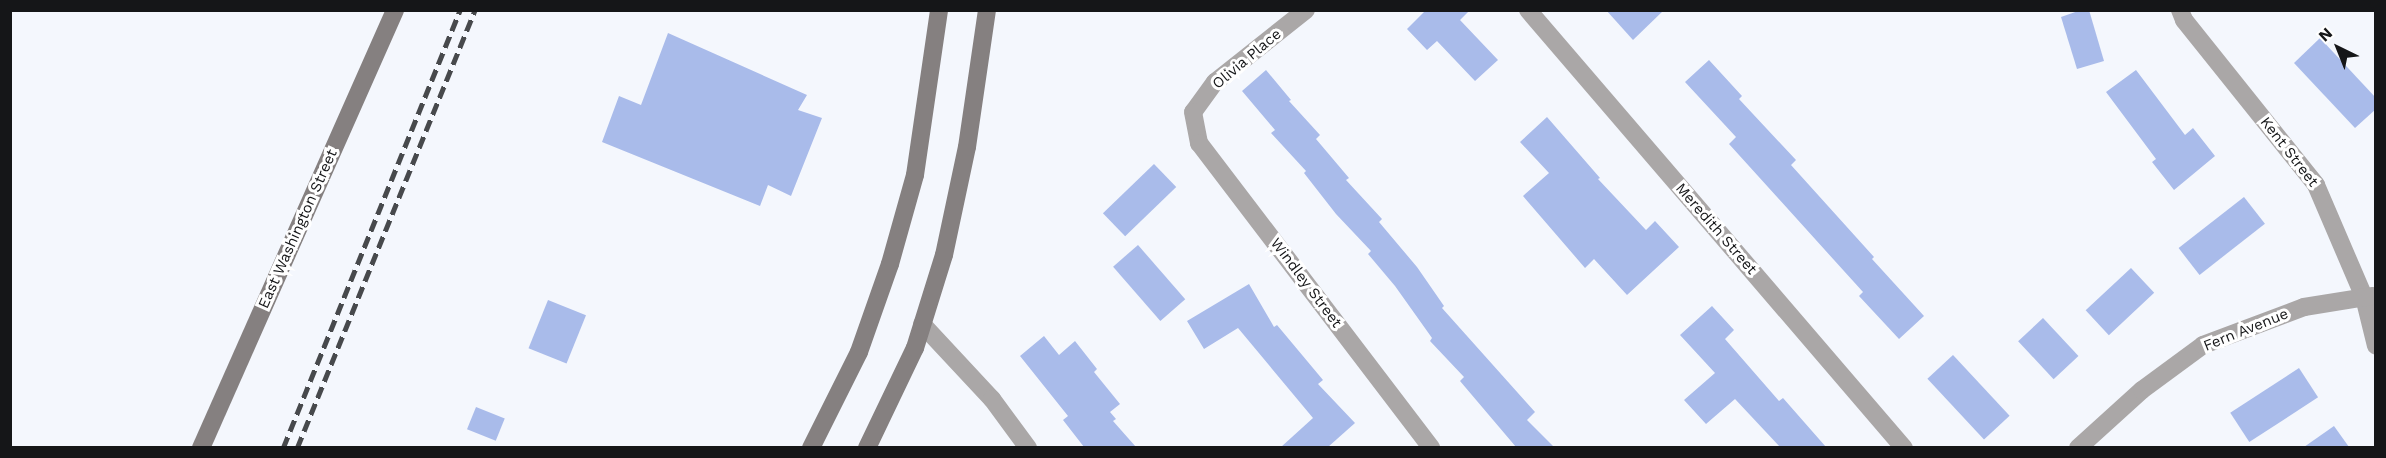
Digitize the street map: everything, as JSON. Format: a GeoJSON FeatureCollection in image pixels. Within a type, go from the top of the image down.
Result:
{"type":"FeatureCollection","features":[{"type":"Feature","properties":{"kind":"main road","name":"East Washington Street"},"geometry":{"type":"LineString","coordinates":[[201,447],[395,10]]}},
{"type":"Feature","properties":{"kind":"main road"},"geometry":{"type":"LineString","coordinates":[[811,447],[859,352],[890,264],[915,175],[939,10]]}},
{"type":"Feature","properties":{"kind":"main road"},"geometry":{"type":"LineString","coordinates":[[867,447],[915,348],[944,255],[967,147],[987,10]]}},
{"type":"Feature","properties":{"kind":"street","name":"Olivia Place"},"geometry":{"type":"LineString","coordinates":[[1193,112],[1215,82],[1306,10]]}},
{"type":"Feature","properties":{"kind":"street","name":"Meredith Street"},"geometry":{"type":"LineString","coordinates":[[1528,10],[1904,447]]}},
{"type":"Feature","properties":{"kind":"street","name":"Kent Street"},"geometry":{"type":"LineString","coordinates":[[2180,10],[2184,20],[2316,184],[2370,296],[2376,346]]}},
{"type":"Feature","properties":{"kind":"street","name":"Windley Street"},"geometry":{"type":"LineString","coordinates":[[1193,112],[1199,143],[1431,447]]}},
{"type":"Feature","properties":{"kind":"street","name":"Fern Avenue"},"geometry":{"type":"LineString","coordinates":[[2078,447],[2142,390],[2203,345],[2304,307],[2370,296]]}},
{"type":"Feature","properties":{"kind":"street"},"geometry":{"type":"LineString","coordinates":[[922,324],[992,399],[1028,447]]}},
{"type":"Feature","properties":{"kind":"building"},"geometry":{"type":"Polygon","coordinates":[[[1426,10],[1470,10],[1460,20],[1498,60],[1475,81],[1437,41],[1427,50],[1407,29],[1426,10]]]}},
{"type":"Feature","properties":{"kind":"building"},"geometry":{"type":"Polygon","coordinates":[[[1606,10],[1664,10],[1633,40],[1606,10]]]}},
{"type":"Feature","properties":{"kind":"building"},"geometry":{"type":"Polygon","coordinates":[[[2081,10],[2089,10],[2104,61],[2077,69],[2061,17],[2081,10]]]}},
{"type":"Feature","properties":{"kind":"building"},"geometry":{"type":"Polygon","coordinates":[[[668,33],[807,95],[798,110],[822,118],[791,196],[768,185],[760,206],[602,142],[619,96],[641,105],[668,33]]]}},
{"type":"Feature","properties":{"kind":"building"},"geometry":{"type":"Polygon","coordinates":[[[2320,38],[2376,98],[2376,109],[2355,128],[2294,63],[2320,38]]]}},
{"type":"Feature","properties":{"kind":"building"},"geometry":{"type":"Polygon","coordinates":[[[1709,60],[1742,96],[1739,99],[1796,160],[1791,165],[1924,316],[1899,339],[1859,296],[1863,292],[1729,144],[1736,137],[1685,82],[1709,60]]]}},
{"type":"Feature","properties":{"kind":"building"},"geometry":{"type":"Polygon","coordinates":[[[1266,70],[1291,100],[1289,101],[1320,135],[1316,139],[1349,178],[1346,180],[1382,219],[1379,222],[1417,267],[1444,306],[1442,308],[1535,412],[1527,420],[1554,447],[1516,447],[1460,381],[1464,377],[1430,341],[1432,338],[1395,286],[1368,254],[1371,251],[1336,214],[1304,173],[1306,171],[1271,133],[1275,130],[1242,91],[1266,70]]]}},
{"type":"Feature","properties":{"kind":"building"},"geometry":{"type":"Polygon","coordinates":[[[2136,70],[2185,135],[2193,128],[2215,156],[2174,190],[2152,162],[2156,159],[2106,92],[2136,70]]]}},
{"type":"Feature","properties":{"kind":"building"},"geometry":{"type":"Polygon","coordinates":[[[1547,117],[1600,178],[1598,179],[1646,230],[1655,221],[1679,247],[1627,295],[1594,259],[1585,268],[1523,196],[1549,173],[1520,142],[1547,117]]]}},
{"type":"Feature","properties":{"kind":"building"},"geometry":{"type":"Polygon","coordinates":[[[1154,164],[1176,187],[1125,236],[1103,213],[1154,164]]]}},
{"type":"Feature","properties":{"kind":"building"},"geometry":{"type":"Polygon","coordinates":[[[2244,197],[2265,224],[2200,275],[2179,248],[2244,197]]]}},
{"type":"Feature","properties":{"kind":"building"},"geometry":{"type":"Polygon","coordinates":[[[1138,245],[1185,299],[1160,321],[1113,267],[1138,245]]]}},
{"type":"Feature","properties":{"kind":"building"},"geometry":{"type":"Polygon","coordinates":[[[2131,268],[2154,293],[2109,335],[2086,310],[2131,268]]]}},
{"type":"Feature","properties":{"kind":"building"},"geometry":{"type":"Polygon","coordinates":[[[1249,284],[1274,327],[1277,325],[1323,380],[1318,384],[1355,423],[1328,447],[1281,447],[1313,418],[1238,328],[1204,349],[1187,321],[1249,284]]]}},
{"type":"Feature","properties":{"kind":"building"},"geometry":{"type":"Polygon","coordinates":[[[548,300],[586,315],[567,364],[529,348],[548,300]]]}},
{"type":"Feature","properties":{"kind":"building"},"geometry":{"type":"Polygon","coordinates":[[[1712,306],[1734,330],[1725,339],[1779,401],[1783,398],[1826,447],[1780,447],[1735,399],[1706,424],[1684,400],[1715,373],[1680,335],[1712,306]]]}},
{"type":"Feature","properties":{"kind":"building"},"geometry":{"type":"Polygon","coordinates":[[[2043,318],[2078,356],[2054,379],[2018,341],[2043,318]]]}},
{"type":"Feature","properties":{"kind":"building"},"geometry":{"type":"Polygon","coordinates":[[[1044,336],[1059,355],[1075,341],[1097,369],[1094,372],[1120,404],[1110,412],[1116,419],[1113,421],[1136,447],[1084,447],[1063,420],[1068,416],[1020,356],[1044,336]]]}},
{"type":"Feature","properties":{"kind":"building"},"geometry":{"type":"Polygon","coordinates":[[[1953,355],[2010,416],[1984,440],[1927,379],[1953,355]]]}},
{"type":"Feature","properties":{"kind":"building"},"geometry":{"type":"Polygon","coordinates":[[[2299,368],[2318,397],[2249,442],[2230,413],[2299,368]]]}},
{"type":"Feature","properties":{"kind":"building"},"geometry":{"type":"Polygon","coordinates":[[[476,407],[505,419],[496,441],[467,429],[476,407]]]}},
{"type":"Feature","properties":{"kind":"building"},"geometry":{"type":"Polygon","coordinates":[[[2334,426],[2349,447],[2304,447],[2334,426]]]}},
{"type":"Feature","properties":{"kind":"railway"},"geometry":{"type":"LineString","coordinates":[[283,448],[460,10]]}},
{"type":"Feature","properties":{"kind":"railway"},"geometry":{"type":"LineString","coordinates":[[297,448],[475,10]]}}]}
